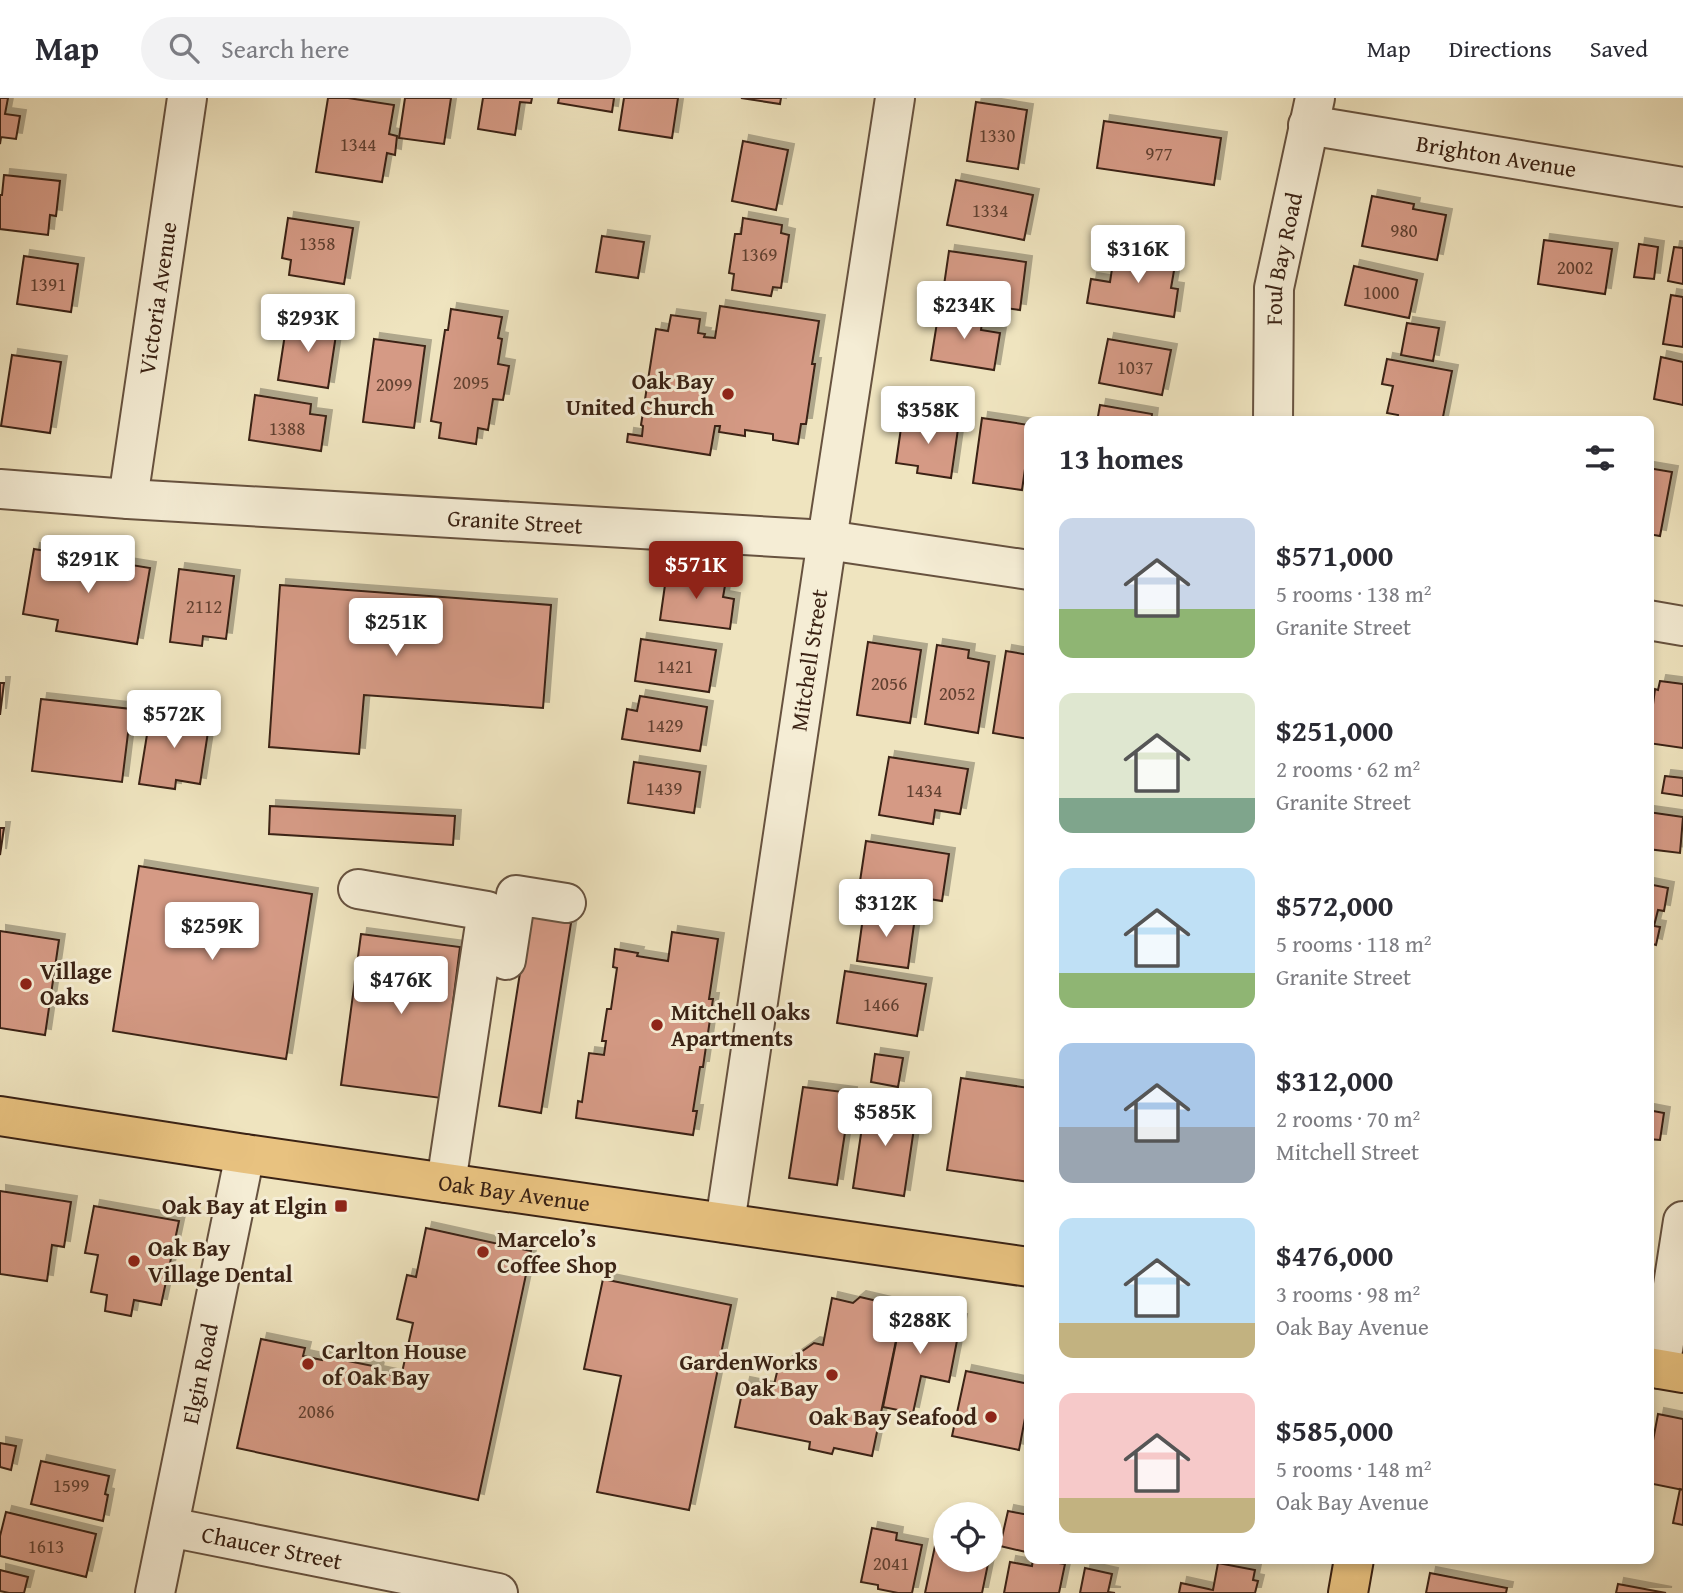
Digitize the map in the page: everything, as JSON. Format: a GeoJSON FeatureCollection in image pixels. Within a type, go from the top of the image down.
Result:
{"type":"FeatureCollection","features":[{"type":"Feature","properties":{"kind":"main road","name":"Oak Bay Avenue"},"geometry":{"type":"LineString","coordinates":[[0,1116],[244,1154],[1024,1266]]}},
{"type":"Feature","properties":{"kind":"main road"},"geometry":{"type":"LineString","coordinates":[[1348,1593],[1353,1564]]}},
{"type":"Feature","properties":{"kind":"street","name":"Victoria Avenue"},"geometry":{"type":"LineString","coordinates":[[128,499],[187,98]]}},
{"type":"Feature","properties":{"kind":"street","name":"Mitchell Street"},"geometry":{"type":"LineString","coordinates":[[725,1223],[895,98]]}},
{"type":"Feature","properties":{"kind":"street","name":"Brighton Avenue"},"geometry":{"type":"LineString","coordinates":[[1312,111],[1683,187]]}},
{"type":"Feature","properties":{"kind":"street","name":"Foul Bay Road"},"geometry":{"type":"LineString","coordinates":[[1273,416],[1274,288],[1312,111]]}},
{"type":"Feature","properties":{"kind":"street","name":"Granite Street"},"geometry":{"type":"LineString","coordinates":[[0,489],[128,499],[827,540],[1024,569]]}},
{"type":"Feature","properties":{"kind":"street"},"geometry":{"type":"LineString","coordinates":[[1654,621],[1683,626]]}},
{"type":"Feature","properties":{"kind":"street"},"geometry":{"type":"LineString","coordinates":[[358,889],[487,911],[460,1185]]}},
{"type":"Feature","properties":{"kind":"street"},"geometry":{"type":"LineString","coordinates":[[460,1185],[516,895],[566,903]]}},
{"type":"Feature","properties":{"kind":"street","name":"Elgin Road"},"geometry":{"type":"LineString","coordinates":[[155,1593],[244,1154]]}},
{"type":"Feature","properties":{"kind":"street"},"geometry":{"type":"LineString","coordinates":[[1664,1369],[1683,1221]]}},
{"type":"Feature","properties":{"kind":"street","name":"Chaucer Street"},"geometry":{"type":"LineString","coordinates":[[169,1527],[498,1593]]}},
{"type":"Feature","properties":{"kind":"building"},"geometry":{"type":"Polygon","coordinates":[[[0,98],[8,98],[5,114],[20,116],[16,139],[1,137],[0,144],[0,98]]]}},
{"type":"Feature","properties":{"kind":"building"},"geometry":{"type":"Polygon","coordinates":[[[328,98],[348,98],[394,105],[389,134],[397,136],[395,155],[387,153],[382,182],[316,172],[328,98]]]}},
{"type":"Feature","properties":{"kind":"building"},"geometry":{"type":"Polygon","coordinates":[[[405,98],[451,98],[444,144],[399,138],[405,98]]]}},
{"type":"Feature","properties":{"kind":"building"},"geometry":{"type":"Polygon","coordinates":[[[483,98],[532,98],[531,103],[520,102],[515,135],[478,129],[483,98]]]}},
{"type":"Feature","properties":{"kind":"building"},"geometry":{"type":"Polygon","coordinates":[[[559,98],[614,98],[612,112],[558,103],[559,98]]]}},
{"type":"Feature","properties":{"kind":"building"},"geometry":{"type":"Polygon","coordinates":[[[624,98],[678,98],[672,138],[619,130],[624,98]]]}},
{"type":"Feature","properties":{"kind":"building"},"geometry":{"type":"Polygon","coordinates":[[[741,98],[781,98],[780,104],[741,98]]]}},
{"type":"Feature","properties":{"kind":"building"},"geometry":{"type":"Polygon","coordinates":[[[976,102],[1027,110],[1018,169],[967,161],[976,102]]]}},
{"type":"Feature","properties":{"kind":"building"},"geometry":{"type":"Polygon","coordinates":[[[1104,121],[1221,138],[1214,185],[1097,168],[1104,121]]]}},
{"type":"Feature","properties":{"kind":"building"},"geometry":{"type":"Polygon","coordinates":[[[743,141],[788,150],[776,210],[732,201],[743,141]]]}},
{"type":"Feature","properties":{"kind":"building"},"geometry":{"type":"Polygon","coordinates":[[[4,175],[60,181],[56,216],[50,215],[48,235],[0,229],[0,195],[4,175]]]}},
{"type":"Feature","properties":{"kind":"building"},"geometry":{"type":"Polygon","coordinates":[[[956,180],[1033,195],[1024,240],[947,225],[956,180]]]}},
{"type":"Feature","properties":{"kind":"building"},"geometry":{"type":"Polygon","coordinates":[[[1372,196],[1414,204],[1413,209],[1446,215],[1437,260],[1362,246],[1372,196]]]}},
{"type":"Feature","properties":{"kind":"building"},"geometry":{"type":"Polygon","coordinates":[[[288,218],[353,228],[344,284],[289,275],[291,260],[282,258],[288,218]]]}},
{"type":"Feature","properties":{"kind":"building"},"geometry":{"type":"Polygon","coordinates":[[[743,218],[782,225],[781,233],[789,235],[781,288],[773,287],[771,296],[732,290],[734,274],[729,273],[735,234],[741,234],[743,218]]]}},
{"type":"Feature","properties":{"kind":"building"},"geometry":{"type":"Polygon","coordinates":[[[602,236],[644,242],[638,278],[596,272],[602,236]]]}},
{"type":"Feature","properties":{"kind":"building"},"geometry":{"type":"Polygon","coordinates":[[[1544,240],[1612,249],[1605,294],[1538,284],[1544,240]]]}},
{"type":"Feature","properties":{"kind":"building"},"geometry":{"type":"Polygon","coordinates":[[[1639,244],[1658,247],[1654,279],[1634,277],[1639,244]]]}},
{"type":"Feature","properties":{"kind":"building"},"geometry":{"type":"Polygon","coordinates":[[[1674,247],[1683,248],[1683,284],[1668,281],[1674,247]]]}},
{"type":"Feature","properties":{"kind":"building"},"geometry":{"type":"Polygon","coordinates":[[[1115,249],[1176,259],[1171,288],[1178,289],[1174,317],[1087,303],[1091,279],[1110,282],[1115,249]]]}},
{"type":"Feature","properties":{"kind":"building"},"geometry":{"type":"Polygon","coordinates":[[[949,251],[1026,262],[1020,310],[942,299],[949,251]]]}},
{"type":"Feature","properties":{"kind":"building"},"geometry":{"type":"Polygon","coordinates":[[[24,256],[78,264],[71,312],[17,304],[24,256]]]}},
{"type":"Feature","properties":{"kind":"building"},"geometry":{"type":"Polygon","coordinates":[[[1354,266],[1417,280],[1409,318],[1345,305],[1354,266]]]}},
{"type":"Feature","properties":{"kind":"building"},"geometry":{"type":"Polygon","coordinates":[[[1671,295],[1683,297],[1683,347],[1663,344],[1671,295]]]}},
{"type":"Feature","properties":{"kind":"building","name":"Oak Bay United Church"},"geometry":{"type":"Polygon","coordinates":[[[720,306],[819,321],[806,424],[801,424],[798,444],[773,440],[773,434],[745,430],[745,436],[719,432],[720,426],[715,426],[710,455],[627,442],[628,434],[642,436],[641,425],[656,329],[668,331],[671,315],[700,319],[698,333],[705,334],[704,337],[715,338],[720,306]]]}},
{"type":"Feature","properties":{"kind":"building"},"geometry":{"type":"Polygon","coordinates":[[[451,309],[502,317],[498,338],[502,339],[498,364],[509,366],[503,400],[493,399],[488,430],[478,428],[476,444],[439,438],[441,423],[431,421],[445,330],[448,330],[451,309]]]}},
{"type":"Feature","properties":{"kind":"building"},"geometry":{"type":"Polygon","coordinates":[[[939,310],[983,316],[981,330],[1000,333],[994,370],[931,360],[939,310]]]}},
{"type":"Feature","properties":{"kind":"building"},"geometry":{"type":"Polygon","coordinates":[[[287,321],[337,328],[328,388],[278,380],[287,321]]]}},
{"type":"Feature","properties":{"kind":"building"},"geometry":{"type":"Polygon","coordinates":[[[1407,323],[1439,328],[1433,361],[1401,355],[1407,323]]]}},
{"type":"Feature","properties":{"kind":"building"},"geometry":{"type":"Polygon","coordinates":[[[374,339],[425,346],[414,428],[363,422],[374,339]]]}},
{"type":"Feature","properties":{"kind":"building"},"geometry":{"type":"Polygon","coordinates":[[[1108,339],[1171,350],[1162,395],[1099,383],[1108,339]]]}},
{"type":"Feature","properties":{"kind":"building"},"geometry":{"type":"Polygon","coordinates":[[[12,355],[61,362],[50,433],[1,426],[12,355]]]}},
{"type":"Feature","properties":{"kind":"building"},"geometry":{"type":"Polygon","coordinates":[[[1661,357],[1683,362],[1683,405],[1654,399],[1661,357]]]}},
{"type":"Feature","properties":{"kind":"building"},"geometry":{"type":"Polygon","coordinates":[[[1387,359],[1452,371],[1443,416],[1398,416],[1387,413],[1393,386],[1382,384],[1387,359]]]}},
{"type":"Feature","properties":{"kind":"building"},"geometry":{"type":"Polygon","coordinates":[[[255,395],[311,404],[310,414],[326,416],[321,451],[249,440],[255,395]]]}},
{"type":"Feature","properties":{"kind":"building"},"geometry":{"type":"Polygon","coordinates":[[[1100,405],[1152,414],[1152,416],[1098,416],[1100,405]]]}},
{"type":"Feature","properties":{"kind":"building"},"geometry":{"type":"Polygon","coordinates":[[[926,412],[946,415],[945,427],[958,429],[951,478],[917,473],[918,466],[896,463],[902,421],[924,425],[926,412]]]}},
{"type":"Feature","properties":{"kind":"building"},"geometry":{"type":"Polygon","coordinates":[[[982,418],[1024,424],[1022,490],[973,483],[982,418]]]}},
{"type":"Feature","properties":{"kind":"building"},"geometry":{"type":"Polygon","coordinates":[[[1654,469],[1672,472],[1660,536],[1654,535],[1654,469]]]}},
{"type":"Feature","properties":{"kind":"building"},"geometry":{"type":"Polygon","coordinates":[[[34,549],[150,568],[137,644],[56,631],[58,620],[23,614],[34,549]]]}},
{"type":"Feature","properties":{"kind":"building"},"geometry":{"type":"Polygon","coordinates":[[[179,569],[234,576],[226,639],[203,636],[202,646],[170,642],[179,569]]]}},
{"type":"Feature","properties":{"kind":"building"},"geometry":{"type":"Polygon","coordinates":[[[667,571],[726,580],[723,597],[734,599],[730,629],[660,620],[667,571]]]}},
{"type":"Feature","properties":{"kind":"building"},"geometry":{"type":"Polygon","coordinates":[[[280,585],[551,605],[543,708],[364,695],[359,754],[269,747],[280,585]]]}},
{"type":"Feature","properties":{"kind":"building"},"geometry":{"type":"Polygon","coordinates":[[[641,639],[716,650],[709,692],[635,681],[641,639]]]}},
{"type":"Feature","properties":{"kind":"building"},"geometry":{"type":"Polygon","coordinates":[[[868,642],[921,650],[910,723],[857,715],[868,642]]]}},
{"type":"Feature","properties":{"kind":"building"},"geometry":{"type":"Polygon","coordinates":[[[937,645],[969,650],[968,658],[989,662],[978,733],[925,724],[937,645]]]}},
{"type":"Feature","properties":{"kind":"building"},"geometry":{"type":"Polygon","coordinates":[[[1006,651],[1024,654],[1024,738],[993,733],[1006,651]]]}},
{"type":"Feature","properties":{"kind":"building"},"geometry":{"type":"Polygon","coordinates":[[[1660,681],[1683,684],[1683,748],[1654,744],[1654,697],[1655,689],[1658,690],[1660,681]]]}},
{"type":"Feature","properties":{"kind":"building"},"geometry":{"type":"Polygon","coordinates":[[[0,683],[4,683],[0,715],[0,683]]]}},
{"type":"Feature","properties":{"kind":"building"},"geometry":{"type":"Polygon","coordinates":[[[640,696],[707,707],[700,751],[622,739],[627,709],[637,711],[640,696]]]}},
{"type":"Feature","properties":{"kind":"building"},"geometry":{"type":"Polygon","coordinates":[[[41,699],[131,709],[122,782],[32,771],[41,699]]]}},
{"type":"Feature","properties":{"kind":"building"},"geometry":{"type":"Polygon","coordinates":[[[151,710],[210,719],[200,784],[176,780],[175,789],[139,784],[151,710]]]}},
{"type":"Feature","properties":{"kind":"building"},"geometry":{"type":"Polygon","coordinates":[[[889,757],[968,769],[960,814],[935,810],[933,824],[879,815],[889,757]]]}},
{"type":"Feature","properties":{"kind":"building"},"geometry":{"type":"Polygon","coordinates":[[[634,762],[700,772],[694,813],[628,803],[634,762]]]}},
{"type":"Feature","properties":{"kind":"building"},"geometry":{"type":"Polygon","coordinates":[[[1665,776],[1683,778],[1683,796],[1662,793],[1665,776]]]}},
{"type":"Feature","properties":{"kind":"building"},"geometry":{"type":"Polygon","coordinates":[[[270,806],[455,816],[453,845],[269,834],[270,806]]]}},
{"type":"Feature","properties":{"kind":"building"},"geometry":{"type":"Polygon","coordinates":[[[1654,813],[1683,817],[1680,853],[1654,850],[1654,813]]]}},
{"type":"Feature","properties":{"kind":"building"},"geometry":{"type":"Polygon","coordinates":[[[0,828],[4,828],[0,855],[0,828]]]}},
{"type":"Feature","properties":{"kind":"building"},"geometry":{"type":"Polygon","coordinates":[[[866,841],[949,854],[942,901],[859,888],[866,841]]]}},
{"type":"Feature","properties":{"kind":"building"},"geometry":{"type":"Polygon","coordinates":[[[139,866],[312,894],[286,1059],[113,1031],[139,866]]]}},
{"type":"Feature","properties":{"kind":"building"},"geometry":{"type":"Polygon","coordinates":[[[1654,885],[1668,888],[1664,911],[1658,910],[1654,926],[1654,885]]]}},
{"type":"Feature","properties":{"kind":"building"},"geometry":{"type":"Polygon","coordinates":[[[864,910],[915,917],[908,968],[857,961],[864,910]]]}},
{"type":"Feature","properties":{"kind":"building"},"geometry":{"type":"Polygon","coordinates":[[[529,916],[571,923],[541,1113],[499,1106],[529,916]]]}},
{"type":"Feature","properties":{"kind":"building"},"geometry":{"type":"Polygon","coordinates":[[[1654,926],[1660,927],[1654,944],[1654,926]]]}},
{"type":"Feature","properties":{"kind":"building","name":"Village Oaks"},"geometry":{"type":"Polygon","coordinates":[[[0,931],[59,940],[45,1035],[0,1028],[0,931]]]}},
{"type":"Feature","properties":{"kind":"building","name":"Mitchell Oaks Apartments"},"geometry":{"type":"Polygon","coordinates":[[[672,932],[718,939],[709,999],[713,999],[703,1067],[700,1067],[693,1111],[697,1111],[693,1135],[576,1118],[578,1101],[582,1102],[589,1053],[604,1055],[606,1041],[602,1041],[607,1009],[611,1009],[617,968],[613,967],[615,949],[668,961],[672,932]]]}},
{"type":"Feature","properties":{"kind":"building"},"geometry":{"type":"Polygon","coordinates":[[[361,934],[460,947],[441,1098],[341,1085],[361,934]]]}},
{"type":"Feature","properties":{"kind":"building"},"geometry":{"type":"Polygon","coordinates":[[[845,971],[926,984],[917,1036],[837,1023],[845,971]]]}},
{"type":"Feature","properties":{"kind":"building"},"geometry":{"type":"Polygon","coordinates":[[[875,1054],[903,1058],[898,1087],[871,1082],[875,1054]]]}},
{"type":"Feature","properties":{"kind":"building"},"geometry":{"type":"Polygon","coordinates":[[[961,1078],[1024,1087],[1024,1181],[947,1170],[961,1078]]]}},
{"type":"Feature","properties":{"kind":"building"},"geometry":{"type":"Polygon","coordinates":[[[803,1087],[851,1093],[837,1185],[789,1178],[803,1087]]]}},
{"type":"Feature","properties":{"kind":"building"},"geometry":{"type":"Polygon","coordinates":[[[866,1100],[917,1108],[904,1196],[853,1188],[866,1100]]]}},
{"type":"Feature","properties":{"kind":"building"},"geometry":{"type":"Polygon","coordinates":[[[1654,1111],[1664,1113],[1660,1140],[1654,1140],[1654,1111]]]}},
{"type":"Feature","properties":{"kind":"building"},"geometry":{"type":"Polygon","coordinates":[[[0,1191],[71,1202],[64,1247],[52,1245],[47,1281],[0,1274],[0,1191]]]}},
{"type":"Feature","properties":{"kind":"building","name":"Oak Bay Village Dental"},"geometry":{"type":"Polygon","coordinates":[[[94,1206],[179,1221],[161,1305],[134,1300],[131,1316],[105,1311],[107,1295],[91,1292],[98,1255],[85,1253],[94,1206]]]}},
{"type":"Feature","properties":{"kind":"building","name":"Carlton House of Oak Bay"},"geometry":{"type":"Polygon","coordinates":[[[426,1228],[531,1251],[478,1500],[237,1448],[261,1339],[305,1348],[303,1356],[322,1360],[323,1356],[378,1367],[377,1372],[401,1377],[413,1323],[397,1319],[407,1275],[416,1277],[426,1228]]]}},
{"type":"Feature","properties":{"kind":"building"},"geometry":{"type":"Polygon","coordinates":[[[603,1279],[731,1305],[689,1510],[597,1492],[621,1376],[584,1369],[603,1279]]]}},
{"type":"Feature","properties":{"kind":"building","name":"GardenWorks Oak Bay"},"geometry":{"type":"Polygon","coordinates":[[[860,1297],[903,1307],[872,1456],[834,1448],[832,1454],[809,1449],[810,1442],[735,1427],[744,1383],[773,1389],[778,1368],[814,1343],[823,1345],[832,1298],[853,1303],[860,1297]]]}},
{"type":"Feature","properties":{"kind":"building"},"geometry":{"type":"Polygon","coordinates":[[[903,1308],[961,1320],[949,1382],[921,1376],[913,1413],[883,1407],[903,1308]]]}},
{"type":"Feature","properties":{"kind":"building","name":"Oak Bay Seafood"},"geometry":{"type":"Polygon","coordinates":[[[966,1371],[1024,1383],[1024,1424],[1019,1450],[952,1436],[966,1371]]]}},
{"type":"Feature","properties":{"kind":"building"},"geometry":{"type":"Polygon","coordinates":[[[1658,1414],[1683,1419],[1683,1490],[1654,1484],[1654,1435],[1658,1414]]]}},
{"type":"Feature","properties":{"kind":"building"},"geometry":{"type":"Polygon","coordinates":[[[0,1443],[16,1446],[11,1470],[0,1467],[0,1443]]]}},
{"type":"Feature","properties":{"kind":"building"},"geometry":{"type":"Polygon","coordinates":[[[41,1461],[109,1476],[103,1521],[31,1504],[41,1461]]]}},
{"type":"Feature","properties":{"kind":"building"},"geometry":{"type":"Polygon","coordinates":[[[1680,1489],[1683,1490],[1683,1525],[1673,1523],[1680,1489]]]}},
{"type":"Feature","properties":{"kind":"building"},"geometry":{"type":"Polygon","coordinates":[[[1008,1511],[1024,1514],[1024,1552],[1003,1547],[1008,1511]]]}},
{"type":"Feature","properties":{"kind":"building"},"geometry":{"type":"Polygon","coordinates":[[[6,1512],[96,1534],[86,1577],[0,1556],[0,1536],[6,1512]]]}},
{"type":"Feature","properties":{"kind":"building"},"geometry":{"type":"Polygon","coordinates":[[[872,1528],[897,1533],[896,1540],[922,1545],[912,1593],[878,1589],[878,1585],[861,1582],[872,1528]]]}},
{"type":"Feature","properties":{"kind":"building"},"geometry":{"type":"Polygon","coordinates":[[[933,1555],[933,1572],[986,1572],[982,1593],[925,1593],[933,1555]]]}},
{"type":"Feature","properties":{"kind":"building"},"geometry":{"type":"Polygon","coordinates":[[[1010,1562],[1032,1566],[1065,1564],[1059,1593],[1004,1593],[1010,1562]]]}},
{"type":"Feature","properties":{"kind":"building"},"geometry":{"type":"Polygon","coordinates":[[[1218,1564],[1255,1570],[1253,1580],[1258,1581],[1255,1593],[1179,1593],[1181,1583],[1213,1590],[1218,1564]]]}},
{"type":"Feature","properties":{"kind":"building"},"geometry":{"type":"Polygon","coordinates":[[[1085,1568],[1112,1574],[1108,1592],[1115,1593],[1080,1593],[1085,1568]]]}},
{"type":"Feature","properties":{"kind":"building"},"geometry":{"type":"Polygon","coordinates":[[[0,1570],[28,1577],[24,1593],[0,1591],[0,1570]]]}},
{"type":"Feature","properties":{"kind":"building"},"geometry":{"type":"Polygon","coordinates":[[[1430,1573],[1507,1588],[1506,1593],[1426,1593],[1430,1573]]]}},
{"type":"Feature","properties":{"kind":"building"},"geometry":{"type":"Polygon","coordinates":[[[1618,1584],[1666,1593],[1616,1593],[1618,1584]]]}},
{"type":"Feature","properties":{"kind":"place","name":"Oak Bay United Church"},"geometry":{"type":"Point","coordinates":[728,394]}},
{"type":"Feature","properties":{"kind":"place","name":"Village Oaks"},"geometry":{"type":"Point","coordinates":[26,984]}},
{"type":"Feature","properties":{"kind":"place","name":"Mitchell Oaks Apartments"},"geometry":{"type":"Point","coordinates":[657,1025]}},
{"type":"Feature","properties":{"kind":"place","name":"Oak Bay at Elgin"},"geometry":{"type":"Point","coordinates":[341,1206]}},
{"type":"Feature","properties":{"kind":"place","name":"Marcelo’s Coffee Shop"},"geometry":{"type":"Point","coordinates":[483,1252]}},
{"type":"Feature","properties":{"kind":"place","name":"Oak Bay Village Dental"},"geometry":{"type":"Point","coordinates":[134,1261]}},
{"type":"Feature","properties":{"kind":"place","name":"Carlton House of Oak Bay"},"geometry":{"type":"Point","coordinates":[308,1364]}},
{"type":"Feature","properties":{"kind":"place","name":"GardenWorks Oak Bay"},"geometry":{"type":"Point","coordinates":[832,1375]}},
{"type":"Feature","properties":{"kind":"place","name":"Oak Bay Seafood"},"geometry":{"type":"Point","coordinates":[991,1417]}}]}
